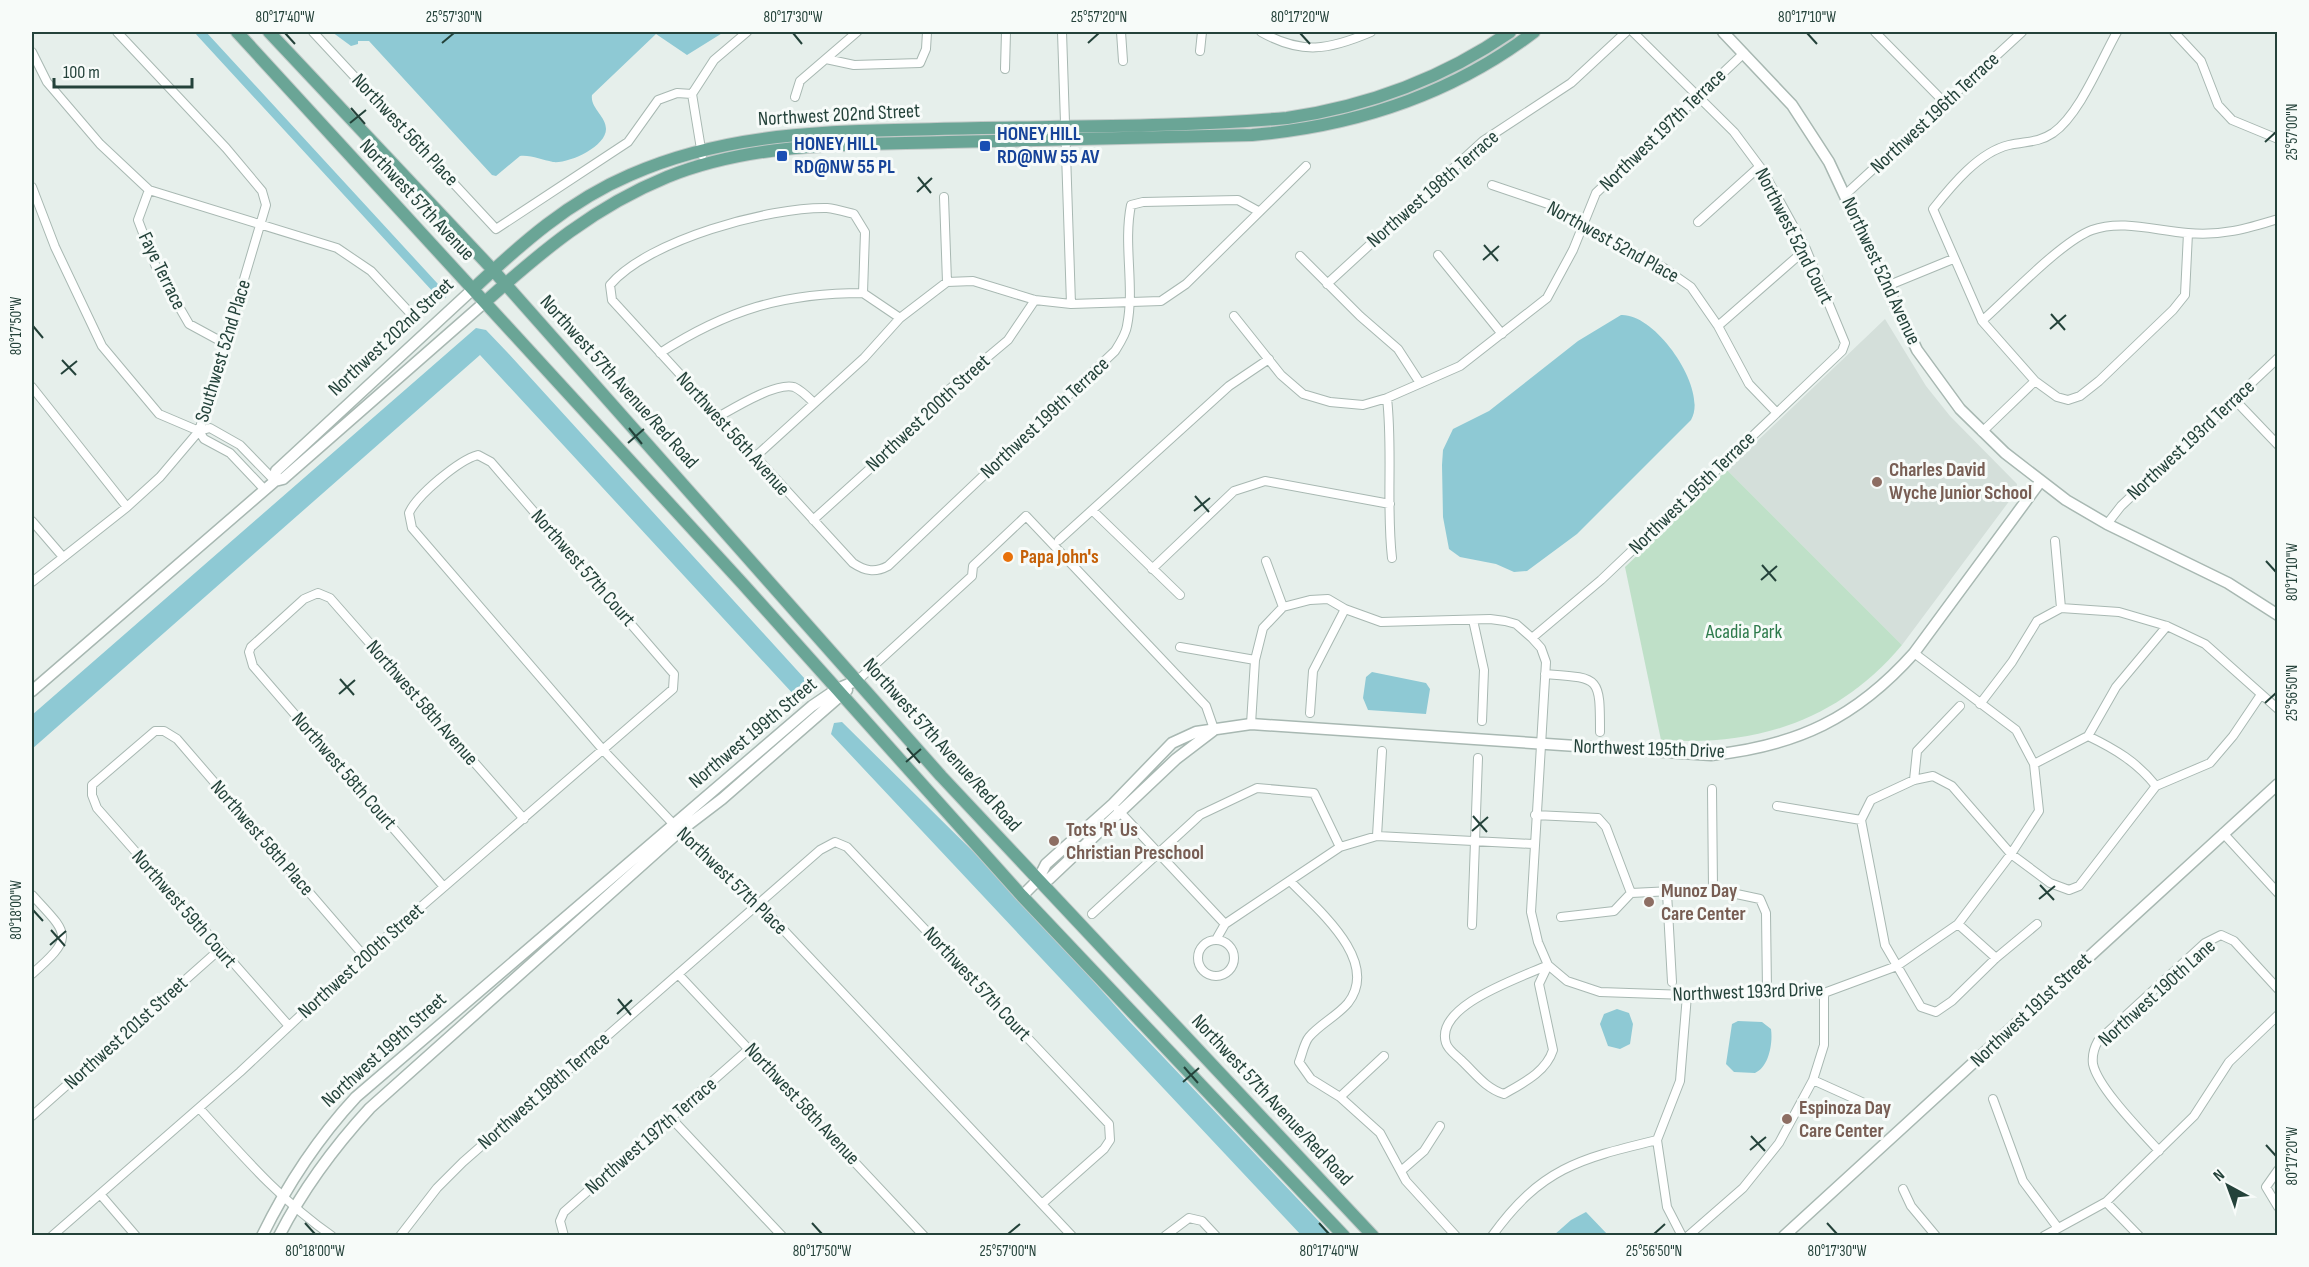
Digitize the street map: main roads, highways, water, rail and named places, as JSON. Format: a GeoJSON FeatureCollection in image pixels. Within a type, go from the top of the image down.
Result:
{"type":"FeatureCollection","features":[{"type":"Feature","properties":{"kind":"main road","name":"Northwest 57th Avenue"},"geometry":{"type":"LineString","coordinates":[[237,32],[472,289]]}},
{"type":"Feature","properties":{"kind":"main road","name":"Northwest 57th Avenue"},"geometry":{"type":"LineString","coordinates":[[269,32],[493,270]]}},
{"type":"Feature","properties":{"kind":"main road","name":"Northwest 202nd Street"},"geometry":{"type":"LineString","coordinates":[[472,289],[536,232],[595,192],[644,169],[701,150],[794,133],[1287,118],[1353,106],[1417,85],[1463,62],[1510,32]]}},
{"type":"Feature","properties":{"kind":"main road","name":"Northwest 202nd Street"},"geometry":{"type":"LineString","coordinates":[[484,302],[547,247],[592,215],[637,190],[703,165],[796,147],[1288,132],[1356,120],[1422,97],[1470,73],[1534,32]]}},
{"type":"Feature","properties":{"kind":"main road","name":"Northwest 57th Avenue/Red Road"},"geometry":{"type":"LineString","coordinates":[[493,270],[941,776],[1373,1236]]}},
{"type":"Feature","properties":{"kind":"main road","name":"Northwest 57th Avenue/Red Road"},"geometry":{"type":"LineString","coordinates":[[472,289],[1022,896],[1344,1236]]}},
{"type":"Feature","properties":{"kind":"water"},"geometry":{"type":"Polygon","coordinates":[[[332,32],[724,32],[687,55],[656,34],[592,95],[593,104],[604,120],[606,129],[600,142],[585,153],[560,162],[520,156],[496,176],[492,175],[369,41],[358,41],[358,44],[351,46],[332,32]]]}},
{"type":"Feature","properties":{"kind":"water"},"geometry":{"type":"Polygon","coordinates":[[[1621,315],[1635,318],[1649,326],[1676,356],[1693,391],[1695,407],[1691,420],[1577,534],[1527,571],[1514,572],[1496,564],[1460,557],[1449,549],[1443,517],[1443,450],[1453,429],[1489,411],[1578,341],[1621,315]]]}},
{"type":"Feature","properties":{"kind":"water"},"geometry":{"type":"Polygon","coordinates":[[[476,328],[486,330],[507,352],[805,679],[805,693],[799,697],[795,696],[480,355],[32,749],[32,715],[476,328]]]}},
{"type":"Feature","properties":{"kind":"water"},"geometry":{"type":"Polygon","coordinates":[[[1372,672],[1426,683],[1430,689],[1426,714],[1368,710],[1363,698],[1366,677],[1372,672]]]}},
{"type":"Feature","properties":{"kind":"water"},"geometry":{"type":"Polygon","coordinates":[[[842,722],[1009,887],[1129,1021],[1332,1235],[1301,1235],[831,734],[834,723],[842,722]]]}},
{"type":"Feature","properties":{"kind":"water"},"geometry":{"type":"Polygon","coordinates":[[[1617,1009],[1629,1013],[1633,1024],[1630,1044],[1620,1049],[1608,1046],[1600,1024],[1604,1014],[1617,1009]]]}},
{"type":"Feature","properties":{"kind":"water"},"geometry":{"type":"Polygon","coordinates":[[[1738,1021],[1762,1022],[1771,1029],[1767,1060],[1764,1066],[1755,1073],[1734,1072],[1726,1064],[1732,1024],[1738,1021]]]}},
{"type":"Feature","properties":{"kind":"water"},"geometry":{"type":"Polygon","coordinates":[[[1586,1212],[1608,1235],[1554,1235],[1571,1220],[1586,1212]]]}},
{"type":"Feature","properties":{"kind":"waterway"},"geometry":{"type":"LineString","coordinates":[[200,32],[442,295]]}},
{"type":"Feature","properties":{"kind":"place","name":"HONEY HILL RD@NW 55 AV"},"geometry":{"type":"Point","coordinates":[985,146]}},
{"type":"Feature","properties":{"kind":"place","name":"HONEY HILL RD@NW 55 PL"},"geometry":{"type":"Point","coordinates":[782,156]}},
{"type":"Feature","properties":{"kind":"place","name":"Charles David Wyche Junior School"},"geometry":{"type":"Point","coordinates":[1877,482]}},
{"type":"Feature","properties":{"kind":"place","name":"Papa John's"},"geometry":{"type":"Point","coordinates":[1008,557]}},
{"type":"Feature","properties":{"kind":"place","name":"Tots 'R' Us Christian Preschool"},"geometry":{"type":"Point","coordinates":[1054,841]}},
{"type":"Feature","properties":{"kind":"place","name":"Munoz Day Care Center"},"geometry":{"type":"Point","coordinates":[1649,902]}},
{"type":"Feature","properties":{"kind":"place","name":"Espinoza Day Care Center"},"geometry":{"type":"Point","coordinates":[1787,1119]}},
{"type":"Feature","properties":{"kind":"park label","name":"Acadia Park"},"geometry":{"type":"Point","coordinates":[1744,632]}}]}
